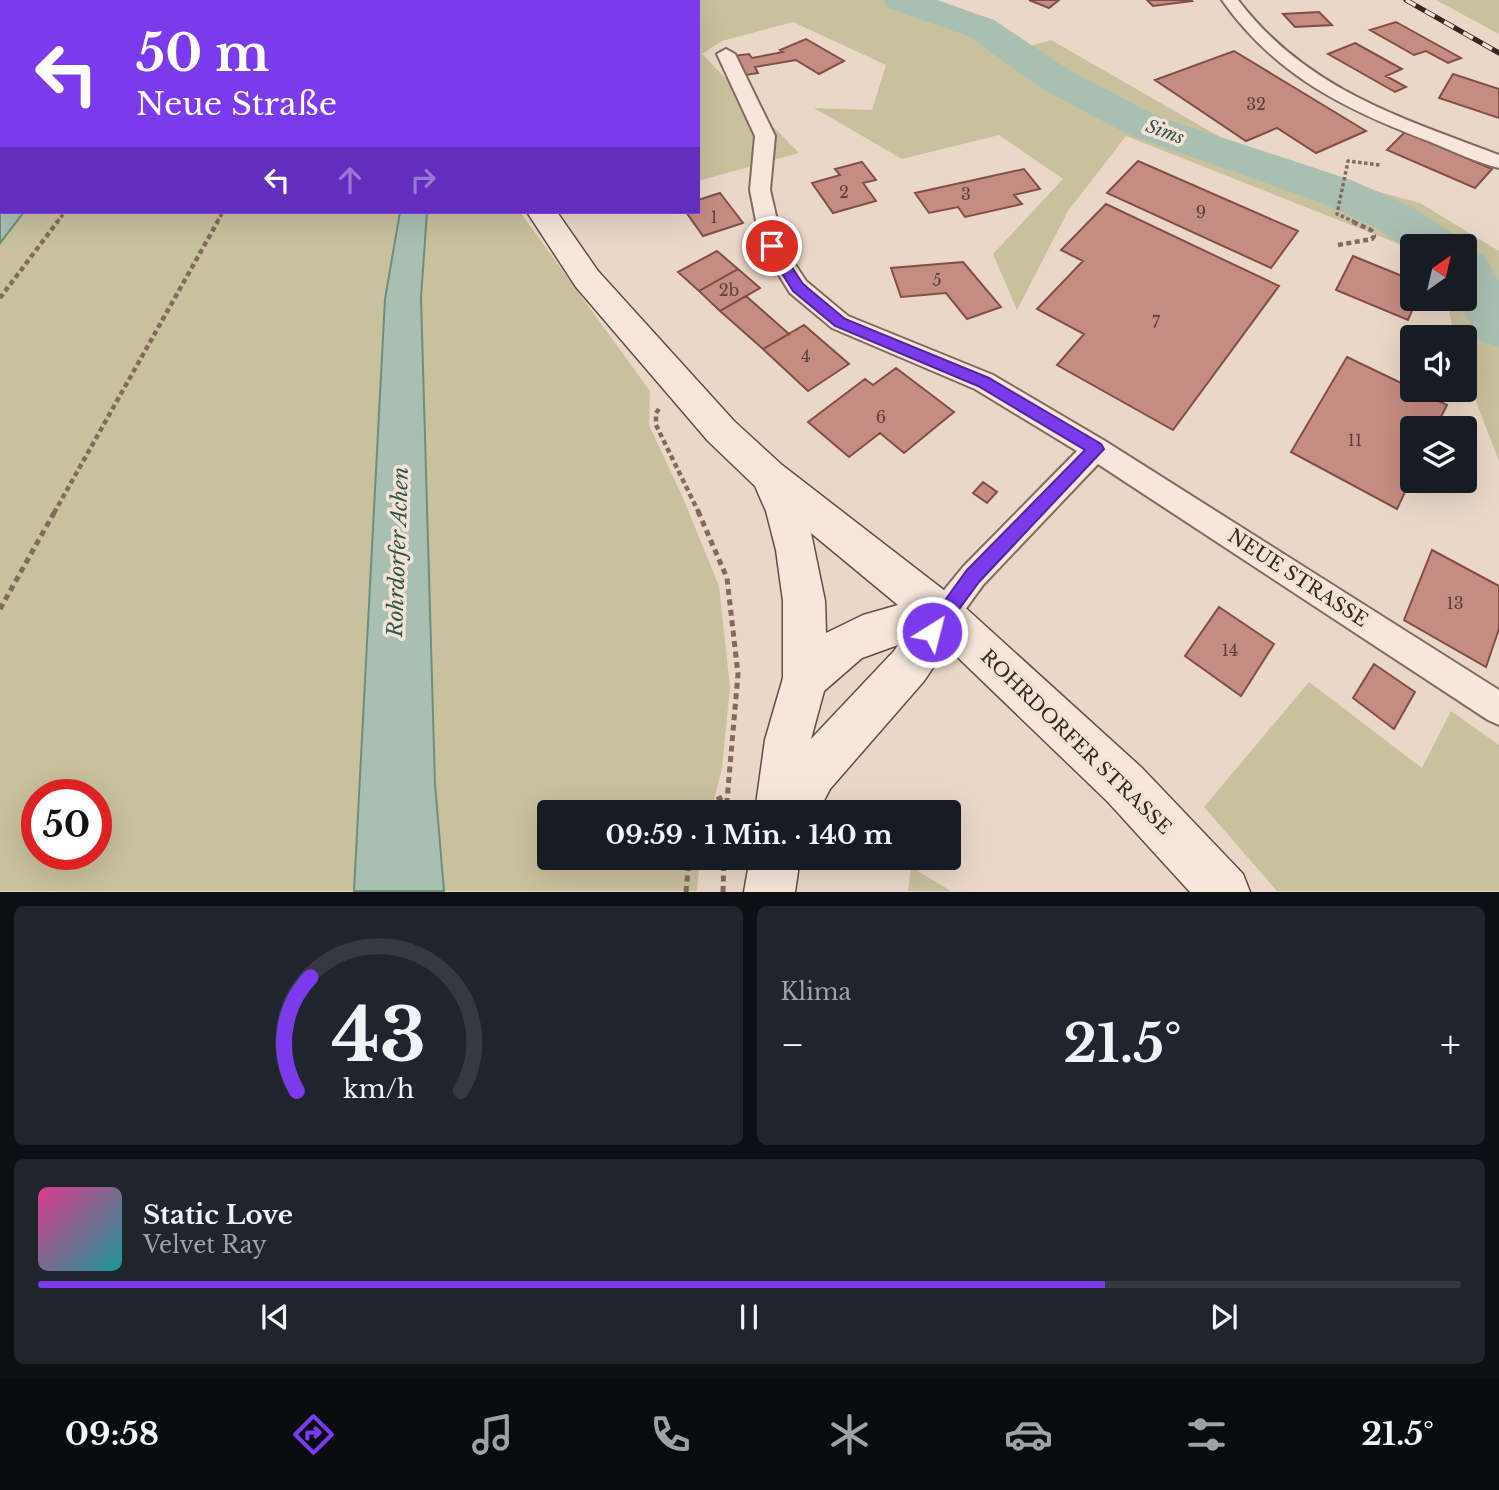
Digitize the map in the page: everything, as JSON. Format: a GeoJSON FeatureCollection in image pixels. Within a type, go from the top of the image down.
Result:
{"type":"FeatureCollection","features":[{"type":"Feature","properties":{"kind":"main road","name":"ROHRDORFER STRASSE"},"geometry":{"type":"LineString","coordinates":[[543,214],[587,279],[722,431],[769,476],[943,615],[1125,785],[1224,891]]}},
{"type":"Feature","properties":{"kind":"main road"},"geometry":{"type":"LineString","coordinates":[[769,476],[785,511],[796,550],[804,601],[805,678],[788,740],[780,800]]}},
{"type":"Feature","properties":{"kind":"main road"},"geometry":{"type":"LineString","coordinates":[[805,678],[848,643],[878,629],[943,615]]}},
{"type":"Feature","properties":{"kind":"main road"},"geometry":{"type":"LineString","coordinates":[[798,800],[813,772],[909,666],[943,615]]}},
{"type":"Feature","properties":{"kind":"main road"},"geometry":{"type":"LineString","coordinates":[[769,891],[773,870]]}},
{"type":"Feature","properties":{"kind":"street"},"geometry":{"type":"LineString","coordinates":[[1230,0],[1256,37],[1273,53],[1314,80],[1393,120],[1499,162]]}},
{"type":"Feature","properties":{"kind":"street","name":"NEUE STRASSE"},"geometry":{"type":"LineString","coordinates":[[726,54],[765,136],[760,190],[772,246],[798,288],[840,322],[984,382],[1096,449],[1499,709]]}},
{"type":"Feature","properties":{"kind":"street"},"geometry":{"type":"LineString","coordinates":[[943,615],[973,576],[1096,449]]}},
{"type":"Feature","properties":{"kind":"path"},"geometry":{"type":"LineString","coordinates":[[1338,245],[1372,239],[1374,236],[1371,230],[1337,214],[1336,205],[1345,184],[1348,161],[1380,165]]}},
{"type":"Feature","properties":{"kind":"path"},"geometry":{"type":"LineString","coordinates":[[0,298],[63,214]]}},
{"type":"Feature","properties":{"kind":"path"},"geometry":{"type":"LineString","coordinates":[[0,609],[222,214]]}},
{"type":"Feature","properties":{"kind":"path"},"geometry":{"type":"LineString","coordinates":[[679,384],[656,414],[656,425],[689,490],[727,578],[738,674],[726,800]]}},
{"type":"Feature","properties":{"kind":"path"},"geometry":{"type":"LineString","coordinates":[[716,800],[726,795]]}},
{"type":"Feature","properties":{"kind":"path"},"geometry":{"type":"LineString","coordinates":[[686,891],[688,870]]}},
{"type":"Feature","properties":{"kind":"path"},"geometry":{"type":"LineString","coordinates":[[723,891],[724,870]]}},
{"type":"Feature","properties":{"kind":"shaded area"},"geometry":{"type":"Polygon","coordinates":[[[700,0],[934,0],[1030,46],[1051,40],[1239,148],[1324,177],[1420,203],[1471,234],[1400,234],[1400,244],[1126,136],[1068,211],[1017,310],[993,254],[1063,179],[999,135],[902,159],[814,108],[872,110],[886,65],[793,22],[722,41],[702,54],[799,153],[700,180],[700,0]]]}},
{"type":"Feature","properties":{"kind":"shaded area"},"geometry":{"type":"Polygon","coordinates":[[[1436,0],[1499,0],[1499,34],[1436,0]]]}},
{"type":"Feature","properties":{"kind":"shaded area"},"geometry":{"type":"Polygon","coordinates":[[[22,214],[400,214],[385,299],[354,891],[0,891],[0,243],[22,214]]]}},
{"type":"Feature","properties":{"kind":"shaded area"},"geometry":{"type":"Polygon","coordinates":[[[427,214],[521,214],[650,391],[649,425],[719,586],[730,687],[722,768],[714,800],[537,800],[537,870],[699,870],[697,891],[444,891],[435,784],[421,298],[427,214]]]}},
{"type":"Feature","properties":{"kind":"shaded area"},"geometry":{"type":"Polygon","coordinates":[[[1477,238],[1499,251],[1499,461],[1476,402],[1477,325],[1452,325],[1449,312],[1477,312],[1477,238]]]}},
{"type":"Feature","properties":{"kind":"shaded area"},"geometry":{"type":"Polygon","coordinates":[[[1309,682],[1422,768],[1451,711],[1499,745],[1499,891],[1277,891],[1204,807],[1309,682]]]}},
{"type":"Feature","properties":{"kind":"shaded area"},"geometry":{"type":"Polygon","coordinates":[[[911,870],[916,870],[951,891],[908,891],[911,870]]]}},
{"type":"Feature","properties":{"kind":"water"},"geometry":{"type":"Polygon","coordinates":[[[0,214],[22,214],[0,243],[0,214]]]}},
{"type":"Feature","properties":{"kind":"water","name":"Rohrdorfer Achen"},"geometry":{"type":"Polygon","coordinates":[[[400,214],[427,214],[421,298],[435,784],[444,891],[354,891],[385,299],[400,214]]]}},
{"type":"Feature","properties":{"kind":"building"},"geometry":{"type":"Polygon","coordinates":[[[1029,0],[1059,0],[1049,8],[1029,0]]]}},
{"type":"Feature","properties":{"kind":"building"},"geometry":{"type":"Polygon","coordinates":[[[1147,0],[1191,0],[1192,1],[1153,6],[1147,0]]]}},
{"type":"Feature","properties":{"kind":"building"},"geometry":{"type":"Polygon","coordinates":[[[1319,12],[1332,25],[1295,27],[1283,14],[1319,12]]]}},
{"type":"Feature","properties":{"kind":"building"},"geometry":{"type":"Polygon","coordinates":[[[1396,22],[1461,58],[1448,63],[1426,51],[1414,55],[1370,30],[1396,22]]]}},
{"type":"Feature","properties":{"kind":"building"},"geometry":{"type":"Polygon","coordinates":[[[806,39],[844,61],[819,74],[796,60],[755,67],[758,73],[740,76],[732,56],[749,54],[752,58],[783,52],[780,50],[806,39]]]}},
{"type":"Feature","properties":{"kind":"building"},"geometry":{"type":"Polygon","coordinates":[[[1355,43],[1402,69],[1386,76],[1406,87],[1395,92],[1328,54],[1355,43]]]}},
{"type":"Feature","properties":{"kind":"building"},"geometry":{"type":"Polygon","coordinates":[[[1234,51],[1366,131],[1316,153],[1277,128],[1246,141],[1155,80],[1234,51]]]}},
{"type":"Feature","properties":{"kind":"building"},"geometry":{"type":"Polygon","coordinates":[[[1453,74],[1499,89],[1499,118],[1439,98],[1453,74]]]}},
{"type":"Feature","properties":{"kind":"building"},"geometry":{"type":"Polygon","coordinates":[[[1405,132],[1492,169],[1475,188],[1387,150],[1405,132]]]}},
{"type":"Feature","properties":{"kind":"building"},"geometry":{"type":"Polygon","coordinates":[[[1138,161],[1298,231],[1271,268],[1107,193],[1138,161]]]}},
{"type":"Feature","properties":{"kind":"building"},"geometry":{"type":"Polygon","coordinates":[[[862,162],[876,180],[863,183],[876,201],[833,213],[812,183],[840,175],[835,169],[862,162]]]}},
{"type":"Feature","properties":{"kind":"building"},"geometry":{"type":"Polygon","coordinates":[[[1024,169],[1040,189],[1014,195],[1022,204],[965,217],[958,207],[929,213],[915,193],[1024,169]]]}},
{"type":"Feature","properties":{"kind":"building"},"geometry":{"type":"Polygon","coordinates":[[[720,193],[743,223],[703,236],[687,214],[700,214],[700,199],[720,193]]]}},
{"type":"Feature","properties":{"kind":"building"},"geometry":{"type":"Polygon","coordinates":[[[1106,204],[1279,286],[1173,430],[1057,365],[1084,334],[1037,309],[1083,261],[1061,250],[1106,204]]]}},
{"type":"Feature","properties":{"kind":"building"},"geometry":{"type":"Polygon","coordinates":[[[717,251],[738,269],[699,291],[678,272],[717,251]]]}},
{"type":"Feature","properties":{"kind":"building"},"geometry":{"type":"Polygon","coordinates":[[[1353,256],[1400,275],[1400,312],[1411,312],[1408,320],[1336,290],[1353,256]]]}},
{"type":"Feature","properties":{"kind":"building"},"geometry":{"type":"Polygon","coordinates":[[[963,262],[1001,307],[967,319],[946,293],[901,297],[891,268],[963,262]]]}},
{"type":"Feature","properties":{"kind":"building"},"geometry":{"type":"Polygon","coordinates":[[[738,269],[760,288],[720,311],[699,291],[738,269]]]}},
{"type":"Feature","properties":{"kind":"building"},"geometry":{"type":"Polygon","coordinates":[[[746,296],[789,334],[763,349],[720,311],[746,296]]]}},
{"type":"Feature","properties":{"kind":"building"},"geometry":{"type":"Polygon","coordinates":[[[804,325],[849,364],[808,391],[763,349],[804,325]]]}},
{"type":"Feature","properties":{"kind":"building"},"geometry":{"type":"Polygon","coordinates":[[[1347,357],[1400,382],[1400,402],[1441,402],[1447,405],[1442,416],[1400,416],[1400,493],[1404,493],[1397,509],[1291,452],[1347,357]]]}},
{"type":"Feature","properties":{"kind":"building"},"geometry":{"type":"Polygon","coordinates":[[[896,368],[954,412],[904,453],[880,433],[849,457],[808,422],[865,379],[873,385],[896,368]]]}},
{"type":"Feature","properties":{"kind":"building"},"geometry":{"type":"Polygon","coordinates":[[[983,482],[997,492],[987,503],[973,493],[983,482]]]}},
{"type":"Feature","properties":{"kind":"building"},"geometry":{"type":"Polygon","coordinates":[[[1432,550],[1499,586],[1499,629],[1486,667],[1404,620],[1432,550]]]}},
{"type":"Feature","properties":{"kind":"building"},"geometry":{"type":"Polygon","coordinates":[[[1219,607],[1274,644],[1241,696],[1185,656],[1219,607]]]}},
{"type":"Feature","properties":{"kind":"building"},"geometry":{"type":"Polygon","coordinates":[[[1374,664],[1415,692],[1394,729],[1353,698],[1374,664]]]}},
{"type":"Feature","properties":{"kind":"waterway","name":"Sims"},"geometry":{"type":"LineString","coordinates":[[901,0],[981,28],[1058,81],[1142,125],[1335,191],[1393,217],[1418,234]]}},
{"type":"Feature","properties":{"kind":"waterway","name":"Sims"},"geometry":{"type":"LineString","coordinates":[[1477,288],[1499,327]]}},
{"type":"Feature","properties":{"kind":"railway"},"geometry":{"type":"LineString","coordinates":[[1406,0],[1499,53]]}},
{"type":"Feature","properties":{"kind":"route"},"geometry":{"type":"LineString","coordinates":[[772,246],[798,288],[840,322],[984,382],[1096,449],[973,576],[932,632]]}}]}
